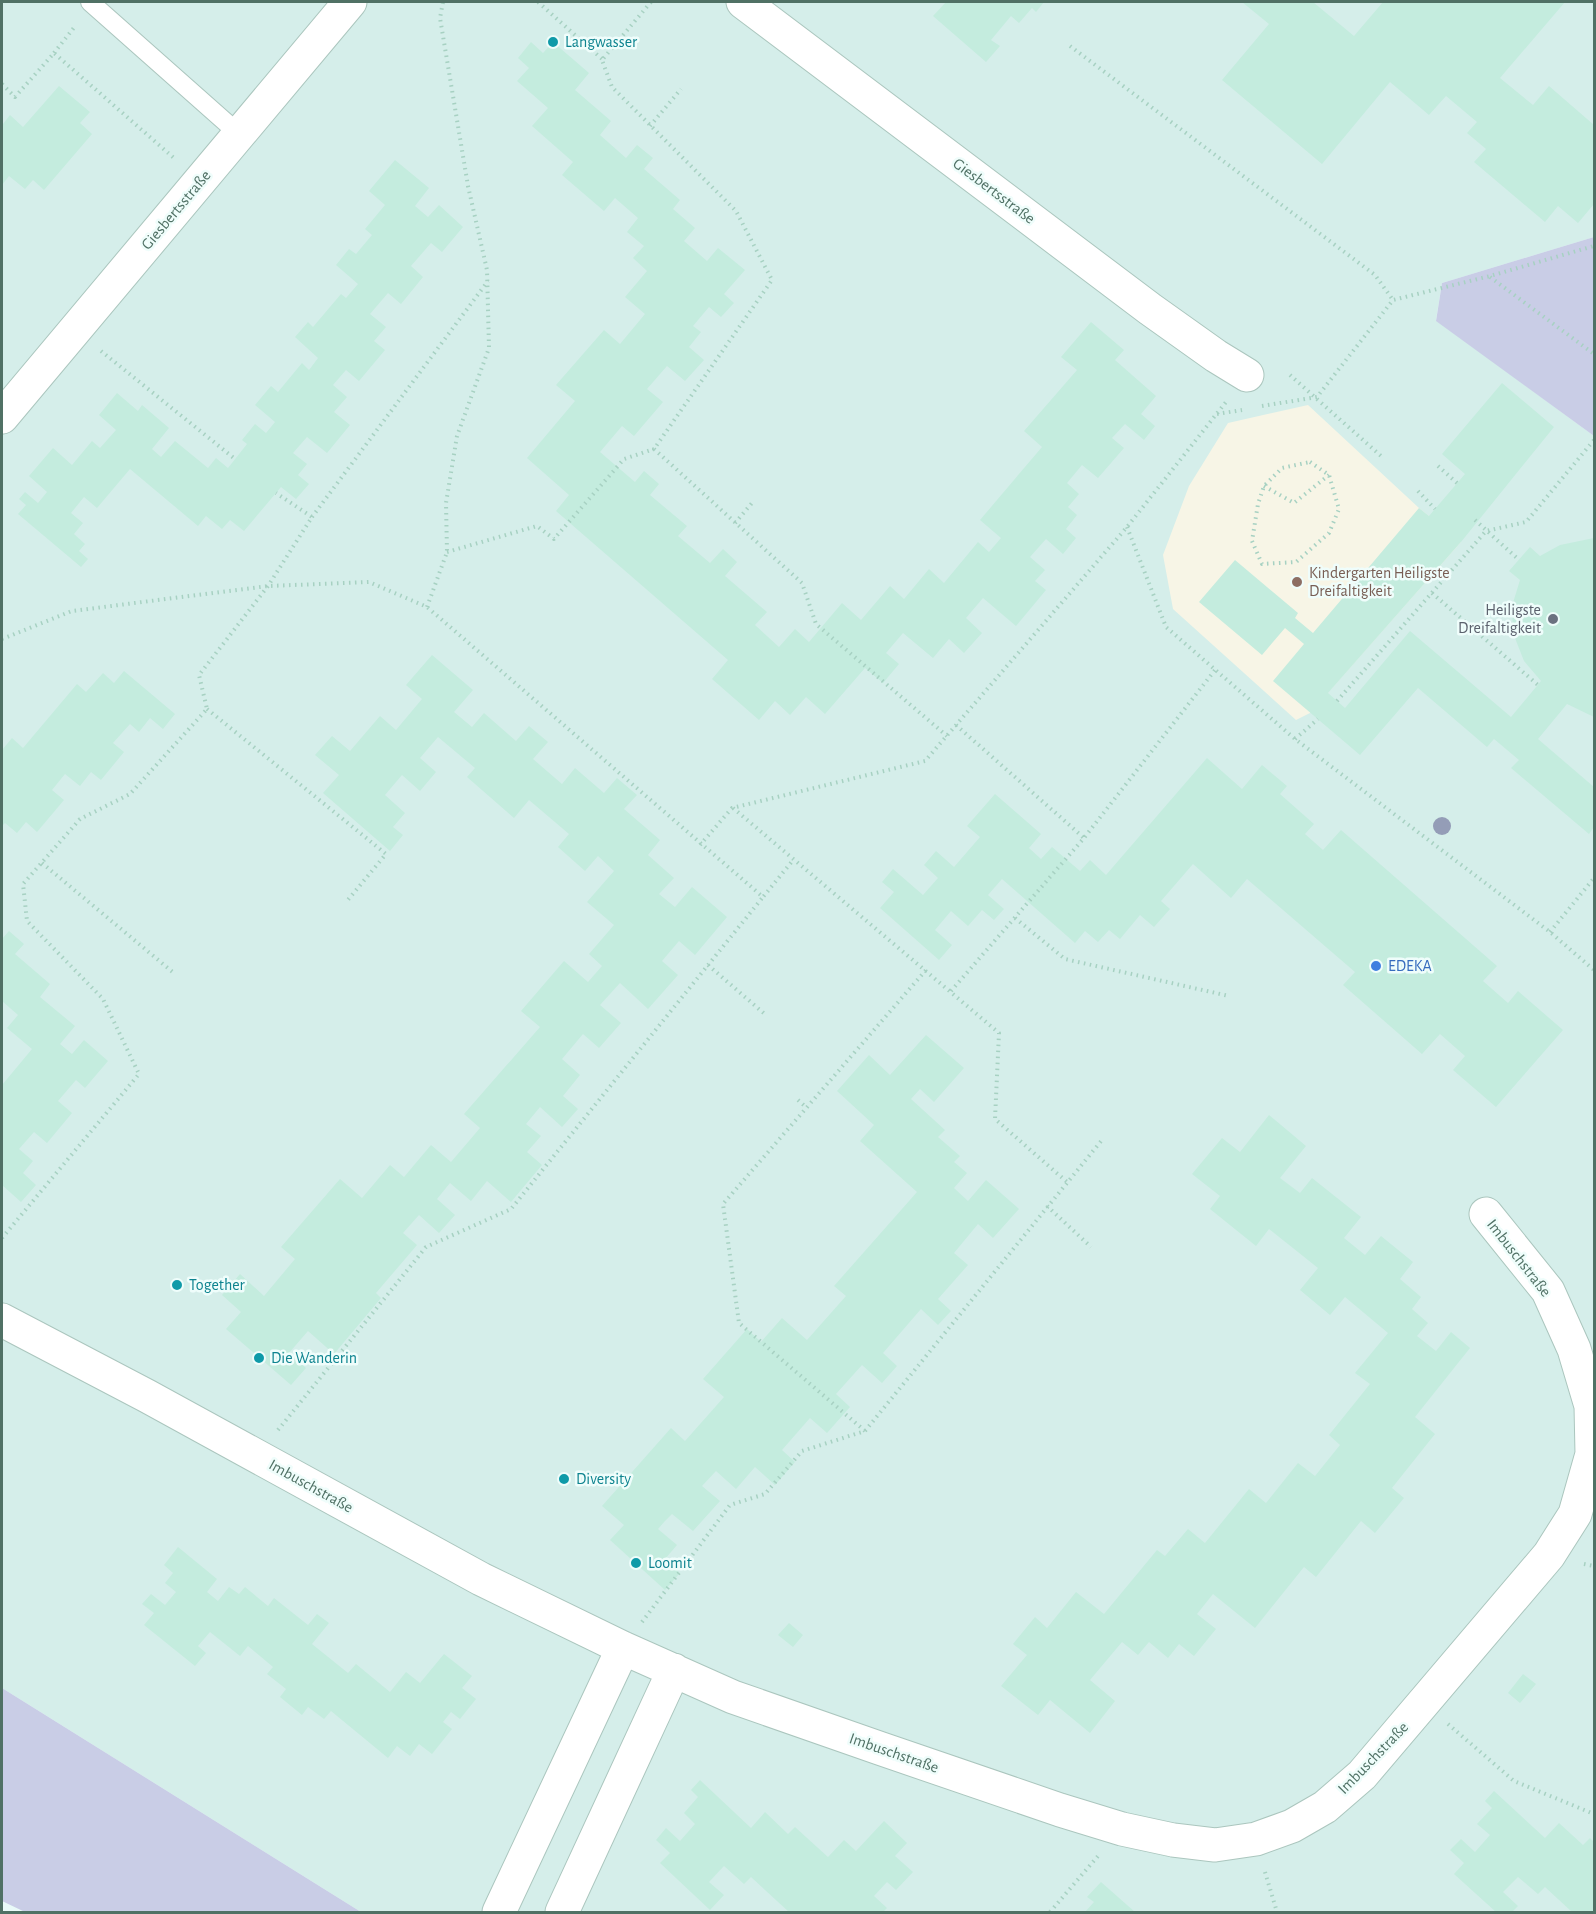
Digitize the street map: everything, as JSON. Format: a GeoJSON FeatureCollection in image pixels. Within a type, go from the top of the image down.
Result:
{"type":"FeatureCollection","features":[{"type":"Feature","properties":{"kind":"street","name":"Giesbertsstraße"},"geometry":{"type":"LineString","coordinates":[[4,407],[75,330],[350,2]]}},
{"type":"Feature","properties":{"kind":"street","name":"Giesbertsstraße"},"geometry":{"type":"LineString","coordinates":[[743,2],[1150,309],[1247,375]]}},
{"type":"Feature","properties":{"kind":"street","name":"Imbuschstraße"},"geometry":{"type":"LineString","coordinates":[[2,1320],[481,1579],[623,1648],[756,1705],[1060,1810],[1173,1840],[1215,1845],[1256,1839],[1292,1826],[1325,1807],[1362,1775],[1549,1555],[1575,1514],[1592,1454],[1591,1406],[1574,1349],[1548,1291],[1486,1214]]}},
{"type":"Feature","properties":{"kind":"street"},"geometry":{"type":"LineString","coordinates":[[499,1912],[623,1648]]}},
{"type":"Feature","properties":{"kind":"street"},"geometry":{"type":"LineString","coordinates":[[562,1912],[674,1670]]}},
{"type":"Feature","properties":{"kind":"lane"},"geometry":{"type":"LineString","coordinates":[[92,3],[238,134]]}},
{"type":"Feature","properties":{"kind":"path"},"geometry":{"type":"LineString","coordinates":[[427,607],[447,552],[446,503],[457,436],[489,348],[488,281],[468,186],[440,18],[443,2]]}},
{"type":"Feature","properties":{"kind":"path"},"geometry":{"type":"LineString","coordinates":[[447,552],[537,526],[554,539],[624,459],[654,449],[772,280],[736,211],[612,87],[602,60],[538,2]]}},
{"type":"Feature","properties":{"kind":"path"},"geometry":{"type":"LineString","coordinates":[[602,60],[651,2]]}},
{"type":"Feature","properties":{"kind":"path"},"geometry":{"type":"LineString","coordinates":[[2,84],[15,97],[92,3]]}},
{"type":"Feature","properties":{"kind":"path"},"geometry":{"type":"LineString","coordinates":[[1070,46],[1375,275],[1394,300]]}},
{"type":"Feature","properties":{"kind":"path"},"geometry":{"type":"LineString","coordinates":[[54,52],[201,181]]}},
{"type":"Feature","properties":{"kind":"path"},"geometry":{"type":"LineString","coordinates":[[650,126],[681,89]]}},
{"type":"Feature","properties":{"kind":"path"},"geometry":{"type":"LineString","coordinates":[[1261,406],[1317,397],[1394,300],[1490,276],[1594,246]]}},
{"type":"Feature","properties":{"kind":"path"},"geometry":{"type":"LineString","coordinates":[[1490,276],[1594,354]]}},
{"type":"Feature","properties":{"kind":"path"},"geometry":{"type":"LineString","coordinates":[[347,901],[386,854],[207,708],[199,675],[268,586],[312,517],[488,281]]}},
{"type":"Feature","properties":{"kind":"path"},"geometry":{"type":"LineString","coordinates":[[75,330],[235,459]]}},
{"type":"Feature","properties":{"kind":"path"},"geometry":{"type":"LineString","coordinates":[[1290,375],[1381,456]]}},
{"type":"Feature","properties":{"kind":"path"},"geometry":{"type":"LineString","coordinates":[[700,845],[732,807],[925,761],[1127,527],[1216,414],[1250,408]]}},
{"type":"Feature","properties":{"kind":"path"},"geometry":{"type":"LineString","coordinates":[[1337,701],[1486,531],[1526,522],[1594,440]]}},
{"type":"Feature","properties":{"kind":"path"},"geometry":{"type":"LineString","coordinates":[[654,449],[802,583],[816,624],[947,736]]}},
{"type":"Feature","properties":{"kind":"path"},"geometry":{"type":"LineString","coordinates":[[1310,462],[1329,475],[1339,509],[1329,533],[1296,562],[1262,564],[1252,541],[1258,504],[1264,486],[1282,468],[1310,462]]}},
{"type":"Feature","properties":{"kind":"path"},"geometry":{"type":"LineString","coordinates":[[1438,466],[1457,483]]}},
{"type":"Feature","properties":{"kind":"path"},"geometry":{"type":"LineString","coordinates":[[1264,486],[1294,503],[1329,475]]}},
{"type":"Feature","properties":{"kind":"path"},"geometry":{"type":"LineString","coordinates":[[1418,491],[1435,509]]}},
{"type":"Feature","properties":{"kind":"path"},"geometry":{"type":"LineString","coordinates":[[276,493],[312,517]]}},
{"type":"Feature","properties":{"kind":"path"},"geometry":{"type":"LineString","coordinates":[[735,523],[752,502]]}},
{"type":"Feature","properties":{"kind":"path"},"geometry":{"type":"LineString","coordinates":[[1475,520],[1519,560]]}},
{"type":"Feature","properties":{"kind":"path"},"geometry":{"type":"LineString","coordinates":[[1127,527],[1166,627],[1295,740],[1550,932],[1594,970]]}},
{"type":"Feature","properties":{"kind":"path"},"geometry":{"type":"LineString","coordinates":[[2,639],[72,611],[268,586],[369,582],[427,607],[763,897]]}},
{"type":"Feature","properties":{"kind":"path"},"geometry":{"type":"LineString","coordinates":[[1432,593],[1538,685]]}},
{"type":"Feature","properties":{"kind":"path"},"geometry":{"type":"LineString","coordinates":[[951,991],[1084,838],[1215,670]]}},
{"type":"Feature","properties":{"kind":"path"},"geometry":{"type":"LineString","coordinates":[[2,1238],[139,1074],[103,999],[27,921],[23,884],[80,819],[130,794],[207,708]]}},
{"type":"Feature","properties":{"kind":"path"},"geometry":{"type":"LineString","coordinates":[[1295,740],[1318,718]]}},
{"type":"Feature","properties":{"kind":"path"},"geometry":{"type":"LineString","coordinates":[[956,725],[1084,838]]}},
{"type":"Feature","properties":{"kind":"path"},"geometry":{"type":"LineString","coordinates":[[732,807],[999,1033],[995,1119],[1067,1182]]}},
{"type":"Feature","properties":{"kind":"path"},"geometry":{"type":"LineString","coordinates":[[257,1456],[426,1248],[511,1209],[794,859]]}},
{"type":"Feature","properties":{"kind":"path"},"geometry":{"type":"LineString","coordinates":[[42,862],[175,974]]}},
{"type":"Feature","properties":{"kind":"path"},"geometry":{"type":"LineString","coordinates":[[1550,932],[1594,878]]}},
{"type":"Feature","properties":{"kind":"path"},"geometry":{"type":"LineString","coordinates":[[1015,918],[1065,959],[1229,996]]}},
{"type":"Feature","properties":{"kind":"path"},"geometry":{"type":"LineString","coordinates":[[708,965],[767,1016]]}},
{"type":"Feature","properties":{"kind":"path"},"geometry":{"type":"LineString","coordinates":[[865,1431],[739,1323],[723,1204],[926,970]]}},
{"type":"Feature","properties":{"kind":"path"},"geometry":{"type":"LineString","coordinates":[[798,1100],[807,1107]]}},
{"type":"Feature","properties":{"kind":"path"},"geometry":{"type":"LineString","coordinates":[[623,1648],[730,1505],[765,1494],[802,1451],[865,1431],[1102,1140]]}},
{"type":"Feature","properties":{"kind":"path"},"geometry":{"type":"LineString","coordinates":[[1047,1206],[1091,1247]]}},
{"type":"Feature","properties":{"kind":"path"},"geometry":{"type":"LineString","coordinates":[[1424,1704],[1514,1781],[1594,1814]]}},
{"type":"Feature","properties":{"kind":"path"},"geometry":{"type":"LineString","coordinates":[[1050,1912],[1122,1828]]}},
{"type":"Feature","properties":{"kind":"path"},"geometry":{"type":"LineString","coordinates":[[1256,1839],[1276,1912]]}},
{"type":"Feature","properties":{"kind":"shaded area"},"geometry":{"type":"Polygon","coordinates":[[[2,2],[1594,2],[1594,237],[1442,283],[1436,320],[1594,436],[1594,1912],[361,1912],[2,1688],[2,2]]]}},
{"type":"Feature","properties":{"kind":"shaded area"},"geometry":{"type":"Polygon","coordinates":[[[1594,237],[1594,436],[1436,321],[1442,283],[1594,237]]]}},
{"type":"Feature","properties":{"kind":"shaded area","name":"Kindergarten Heiligste Dreifaltigkeit"},"geometry":{"type":"Polygon","coordinates":[[[1308,405],[1419,508],[1461,542],[1310,713],[1296,720],[1173,609],[1163,555],[1189,486],[1228,423],[1308,405]]]}},
{"type":"Feature","properties":{"kind":"shaded area"},"geometry":{"type":"Polygon","coordinates":[[[2,1688],[361,1912],[25,1912],[2,1901],[2,1688]]]}},
{"type":"Feature","properties":{"kind":"building"},"geometry":{"type":"Polygon","coordinates":[[[946,2],[1044,2],[1036,12],[1032,8],[1019,23],[1011,16],[991,40],[1000,46],[986,62],[933,16],[946,2]]]}},
{"type":"Feature","properties":{"kind":"building"},"geometry":{"type":"Polygon","coordinates":[[[1242,2],[1313,2],[1354,36],[1383,2],[1565,2],[1500,78],[1533,105],[1549,86],[1594,125],[1594,204],[1578,223],[1558,206],[1545,222],[1474,162],[1486,149],[1467,133],[1477,122],[1446,96],[1429,115],[1390,82],[1322,164],[1222,80],[1269,24],[1242,2]]]}},
{"type":"Feature","properties":{"kind":"building"},"geometry":{"type":"Polygon","coordinates":[[[531,42],[543,53],[553,42],[589,73],[575,90],[611,121],[600,135],[626,158],[637,145],[653,158],[644,169],[680,200],[673,209],[695,228],[684,241],[707,261],[718,248],[745,270],[724,294],[734,303],[721,317],[709,307],[693,326],[701,332],[689,347],[704,360],[685,381],[667,366],[647,389],[663,402],[634,436],[622,426],[600,452],[635,482],[644,471],[659,484],[650,495],[687,526],[678,536],[710,563],[723,549],[737,562],[725,576],[767,612],[755,625],[779,647],[795,629],[809,642],[842,603],[861,620],[890,586],[904,599],[929,569],[944,583],[978,542],[989,552],[1001,538],[980,520],[1042,447],[1024,431],[1077,370],[1061,357],[1091,322],[1124,350],[1115,360],[1156,396],[1141,414],[1155,426],[1144,440],[1125,424],[1112,438],[1124,448],[1098,478],[1082,465],[1067,483],[1079,494],[1068,507],[1077,515],[1066,529],[1076,538],[1063,554],[1046,539],[1030,557],[1045,570],[1035,581],[1046,590],[1016,626],[983,598],[966,618],[982,633],[964,653],[949,639],[933,658],[903,633],[886,653],[899,664],[883,683],[865,668],[825,714],[806,697],[790,715],[775,701],[759,720],[712,679],[728,660],[556,511],[569,495],[527,458],[575,401],[556,385],[604,330],[620,344],[645,314],[625,297],[647,271],[633,258],[644,246],[627,232],[638,218],[615,198],[604,211],[562,175],[573,162],[532,126],[548,108],[517,81],[529,68],[518,58],[531,42]]]}},
{"type":"Feature","properties":{"kind":"building"},"geometry":{"type":"Polygon","coordinates":[[[59,86],[90,112],[80,123],[92,134],[44,190],[33,180],[25,189],[9,176],[2,185],[2,123],[10,115],[23,127],[59,86]]]}},
{"type":"Feature","properties":{"kind":"building"},"geometry":{"type":"Polygon","coordinates":[[[395,160],[429,188],[415,206],[428,217],[439,205],[463,227],[442,252],[431,243],[411,266],[423,277],[401,304],[388,293],[370,314],[386,327],[374,341],[385,350],[359,381],[346,370],[333,385],[347,397],[334,412],[350,425],[327,453],[307,437],[293,453],[307,464],[298,475],[309,484],[296,499],[281,487],[244,531],[230,520],[222,529],[206,516],[198,526],[130,469],[97,508],[84,497],[71,513],[83,523],[74,534],[85,544],[79,551],[88,559],[81,567],[18,514],[26,505],[19,499],[25,492],[38,503],[47,492],[29,476],[53,448],[72,465],[92,441],[100,448],[116,430],[99,415],[117,393],[138,411],[142,405],[169,428],[152,449],[161,457],[175,441],[208,468],[216,458],[228,468],[247,444],[242,440],[255,424],[266,433],[275,422],[255,405],[271,386],[278,392],[302,363],[309,370],[318,358],[295,337],[308,322],[313,327],[341,294],[346,298],[358,284],[336,265],[349,249],[356,254],[372,235],[365,229],[385,205],[369,191],[395,160]]]}},
{"type":"Feature","properties":{"kind":"building"},"geometry":{"type":"Polygon","coordinates":[[[1502,383],[1554,427],[1461,542],[1328,693],[1345,708],[1410,631],[1511,717],[1541,681],[1524,661],[1513,633],[1512,606],[1520,580],[1509,571],[1530,547],[1540,556],[1560,545],[1594,538],[1594,717],[1567,704],[1538,739],[1594,787],[1594,827],[1589,834],[1511,768],[1519,760],[1494,739],[1487,747],[1418,688],[1360,755],[1273,681],[1304,644],[1285,628],[1262,655],[1199,602],[1235,560],[1298,613],[1295,618],[1313,633],[1419,508],[1429,516],[1465,474],[1442,454],[1502,383]]]}},
{"type":"Feature","properties":{"kind":"building"},"geometry":{"type":"Polygon","coordinates":[[[432,655],[473,690],[454,712],[472,727],[484,713],[516,741],[529,726],[548,742],[533,759],[562,784],[575,768],[604,793],[617,778],[637,795],[624,809],[660,840],[648,855],[674,878],[659,894],[675,907],[692,887],[727,917],[695,955],[679,941],[662,961],[678,975],[648,1009],[620,983],[600,1005],[621,1023],[599,1048],[583,1034],[562,1059],[580,1075],[563,1096],[578,1109],[562,1127],[540,1107],[526,1124],[541,1136],[527,1152],[542,1165],[511,1202],[487,1181],[471,1201],[450,1183],[437,1199],[455,1215],[439,1233],[419,1215],[403,1233],[417,1245],[376,1293],[381,1298],[334,1354],[308,1331],[289,1353],[306,1368],[291,1385],[226,1329],[241,1312],[222,1295],[240,1274],[264,1296],[295,1259],[281,1247],[340,1179],[362,1198],[390,1165],[404,1177],[431,1145],[451,1162],[480,1128],[464,1114],[540,1027],[521,1011],[564,961],[588,982],[602,966],[589,954],[614,925],[587,902],[614,871],[598,856],[585,871],[558,847],[569,834],[529,800],[514,818],[467,777],[475,768],[438,737],[420,758],[436,772],[420,791],[402,775],[385,795],[405,813],[393,827],[403,835],[390,851],[323,793],[339,775],[315,755],[332,736],[350,751],[380,716],[396,730],[422,699],[406,685],[432,655]]]}},
{"type":"Feature","properties":{"kind":"building"},"geometry":{"type":"Polygon","coordinates":[[[124,671],[175,714],[163,729],[150,718],[139,732],[130,724],[113,743],[124,752],[101,780],[91,772],[80,786],[65,774],[52,790],[64,800],[37,832],[26,822],[17,833],[5,823],[2,826],[2,750],[12,738],[23,748],[77,684],[86,692],[103,673],[114,683],[124,671]]]}},
{"type":"Feature","properties":{"kind":"building"},"geometry":{"type":"Polygon","coordinates":[[[1207,758],[1242,789],[1262,765],[1287,786],[1280,794],[1314,824],[1305,834],[1323,850],[1341,830],[1497,966],[1483,981],[1508,1003],[1518,991],[1563,1030],[1496,1107],[1453,1070],[1465,1056],[1440,1034],[1422,1054],[1343,985],[1355,972],[1247,879],[1231,898],[1193,864],[1161,901],[1170,909],[1154,927],[1140,915],[1120,939],[1109,930],[1098,942],[1085,931],[1075,943],[1002,879],[988,895],[1004,909],[994,920],[982,910],[968,926],[951,911],[935,930],[952,945],[939,960],[880,908],[894,892],[882,882],[893,869],[923,895],[938,878],[924,865],[936,851],[954,867],[980,837],[967,826],[995,794],[1041,834],[1029,848],[1041,859],[1052,847],[1080,871],[1090,860],[1106,875],[1207,758]]]}},
{"type":"Feature","properties":{"kind":"building"},"geometry":{"type":"Polygon","coordinates":[[[9,931],[24,944],[15,954],[50,984],[40,997],[75,1026],[60,1044],[72,1054],[84,1040],[108,1061],[85,1088],[76,1080],[58,1101],[72,1113],[47,1143],[34,1132],[19,1149],[33,1161],[23,1173],[36,1185],[21,1202],[2,1185],[2,1085],[32,1049],[7,1028],[18,1015],[2,1001],[2,939],[9,931]]]}},
{"type":"Feature","properties":{"kind":"building"},"geometry":{"type":"Polygon","coordinates":[[[926,1035],[964,1068],[934,1102],[920,1089],[911,1099],[945,1130],[938,1137],[960,1156],[954,1162],[967,1173],[954,1188],[968,1201],[986,1180],[1019,1209],[993,1238],[978,1224],[954,1253],[968,1265],[938,1299],[951,1311],[938,1325],[921,1309],[883,1353],[897,1366],[882,1383],[862,1365],[836,1394],[850,1407],[827,1433],[810,1418],[782,1450],[795,1462],[775,1485],[755,1467],[736,1489],[716,1471],[702,1486],[720,1501],[693,1531],[672,1514],[665,1521],[658,1529],[677,1545],[665,1559],[680,1573],[665,1590],[610,1540],[624,1525],[602,1506],[671,1428],[685,1441],[724,1397],[703,1379],[747,1329],[761,1342],[782,1318],[807,1340],[846,1296],[834,1286],[917,1192],[860,1141],[874,1125],[837,1091],[869,1055],[890,1075],[926,1035]]]}},
{"type":"Feature","properties":{"kind":"building"},"geometry":{"type":"Polygon","coordinates":[[[1269,1115],[1306,1146],[1280,1178],[1300,1193],[1312,1178],[1361,1217],[1344,1238],[1365,1255],[1381,1236],[1413,1262],[1400,1279],[1421,1297],[1412,1309],[1428,1323],[1417,1336],[1436,1351],[1451,1332],[1470,1348],[1415,1417],[1435,1434],[1392,1488],[1404,1498],[1375,1533],[1361,1521],[1316,1577],[1304,1567],[1255,1628],[1213,1594],[1197,1614],[1216,1629],[1194,1656],[1179,1644],[1168,1658],[1149,1642],[1138,1655],[1122,1642],[1090,1680],[1115,1701],[1090,1733],[1050,1700],[1038,1715],[1001,1686],[1027,1655],[1013,1644],[1035,1617],[1047,1628],[1076,1592],[1104,1614],[1157,1550],[1165,1556],[1188,1529],[1205,1543],[1249,1489],[1266,1503],[1298,1463],[1315,1476],[1340,1445],[1329,1435],[1370,1384],[1355,1373],[1388,1333],[1345,1297],[1330,1315],[1300,1290],[1318,1268],[1269,1229],[1256,1246],[1210,1209],[1220,1196],[1192,1174],[1222,1138],[1240,1152],[1269,1115]]]}},
{"type":"Feature","properties":{"kind":"building"},"geometry":{"type":"Polygon","coordinates":[[[178,1547],[217,1579],[207,1592],[218,1601],[229,1587],[239,1594],[245,1587],[268,1606],[274,1598],[308,1625],[317,1614],[329,1623],[312,1644],[348,1673],[356,1664],[390,1692],[406,1672],[420,1683],[444,1654],[472,1676],[462,1688],[476,1699],[460,1719],[451,1712],[443,1722],[452,1729],[432,1754],[419,1744],[410,1756],[397,1746],[388,1758],[331,1711],[324,1719],[308,1707],[302,1715],[280,1697],[286,1689],[267,1674],[273,1667],[248,1646],[240,1656],[210,1632],[198,1646],[206,1653],[195,1666],[144,1625],[154,1613],[142,1604],[151,1594],[165,1605],[176,1592],[165,1583],[173,1573],[164,1565],[178,1547]]]}},
{"type":"Feature","properties":{"kind":"building"},"geometry":{"type":"Polygon","coordinates":[[[789,1623],[803,1635],[793,1647],[778,1635],[789,1623]]]}},
{"type":"Feature","properties":{"kind":"building"},"geometry":{"type":"Polygon","coordinates":[[[1523,1674],[1536,1684],[1520,1703],[1508,1693],[1523,1674]]]}},
{"type":"Feature","properties":{"kind":"building"},"geometry":{"type":"Polygon","coordinates":[[[700,1780],[751,1828],[765,1812],[788,1834],[795,1827],[828,1857],[844,1840],[856,1851],[884,1821],[907,1843],[895,1856],[913,1872],[896,1890],[887,1882],[874,1896],[887,1908],[883,1912],[789,1912],[751,1877],[744,1884],[724,1866],[709,1882],[724,1895],[710,1910],[660,1863],[670,1853],[656,1840],[666,1828],[680,1841],[695,1824],[684,1813],[698,1797],[691,1790],[700,1780]]]}},
{"type":"Feature","properties":{"kind":"building"},"geometry":{"type":"Polygon","coordinates":[[[1494,1791],[1545,1838],[1559,1823],[1583,1845],[1590,1838],[1594,1842],[1594,1912],[1572,1912],[1545,1887],[1538,1894],[1518,1877],[1503,1892],[1518,1906],[1512,1912],[1496,1912],[1454,1874],[1464,1863],[1450,1850],[1461,1839],[1475,1852],[1490,1835],[1477,1824],[1492,1808],[1485,1801],[1494,1791]]]}},
{"type":"Feature","properties":{"kind":"building"},"geometry":{"type":"Polygon","coordinates":[[[1101,1882],[1135,1912],[1085,1912],[1094,1902],[1087,1897],[1101,1882]]]}},
{"type":"Feature","properties":{"kind":"place","name":"Langwasser"},"geometry":{"type":"Point","coordinates":[553,42]}},
{"type":"Feature","properties":{"kind":"place","name":"Kindergarten Heiligste Dreifaltigkeit"},"geometry":{"type":"Point","coordinates":[1297,582]}},
{"type":"Feature","properties":{"kind":"place","name":"Heiligste Dreifaltigkeit"},"geometry":{"type":"Point","coordinates":[1553,619]}},
{"type":"Feature","properties":{"kind":"place","name":"EDEKA"},"geometry":{"type":"Point","coordinates":[1376,966]}},
{"type":"Feature","properties":{"kind":"place","name":"Together"},"geometry":{"type":"Point","coordinates":[177,1285]}},
{"type":"Feature","properties":{"kind":"place","name":"Die Wanderin"},"geometry":{"type":"Point","coordinates":[259,1358]}},
{"type":"Feature","properties":{"kind":"place","name":"Diversity"},"geometry":{"type":"Point","coordinates":[564,1479]}},
{"type":"Feature","properties":{"kind":"place","name":"Loomit"},"geometry":{"type":"Point","coordinates":[636,1563]}}]}
